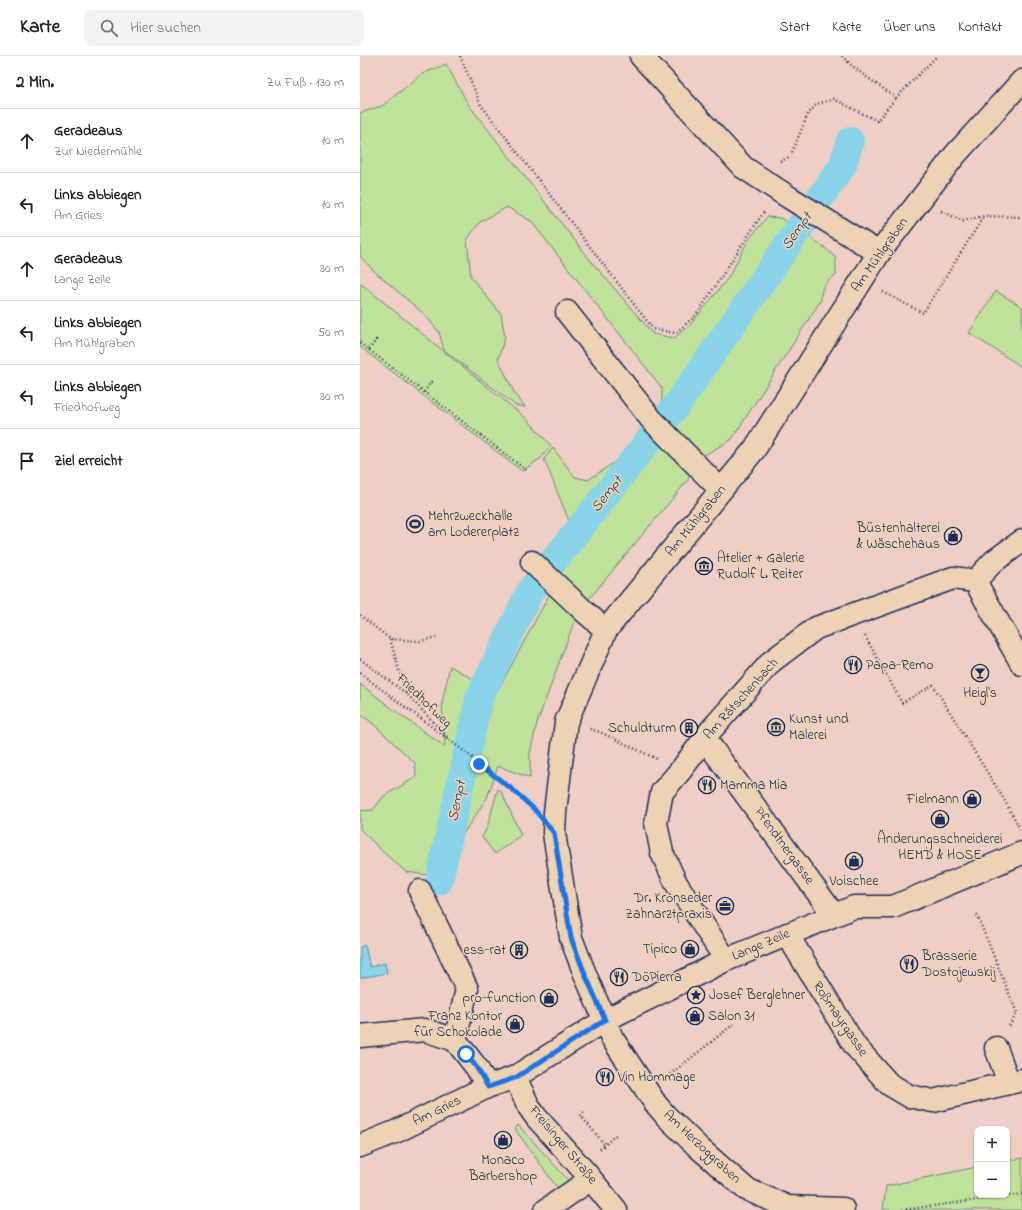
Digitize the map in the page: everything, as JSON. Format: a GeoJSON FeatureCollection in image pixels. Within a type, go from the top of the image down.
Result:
{"type":"FeatureCollection","features":[{"type":"Feature","properties":{"kind":"street"},"geometry":{"type":"LineString","coordinates":[[641,56],[743,167],[879,253]]}},
{"type":"Feature","properties":{"kind":"street","name":"Am Mühlgraben"},"geometry":{"type":"LineString","coordinates":[[605,1020],[571,938],[554,833],[555,812],[566,722],[606,630],[754,450],[879,253],[955,155],[1022,81]]}},
{"type":"Feature","properties":{"kind":"street"},"geometry":{"type":"LineString","coordinates":[[567,312],[651,419],[721,490]]}},
{"type":"Feature","properties":{"kind":"street"},"geometry":{"type":"LineString","coordinates":[[1022,541],[994,561],[975,581],[1022,664]]}},
{"type":"Feature","properties":{"kind":"street"},"geometry":{"type":"LineString","coordinates":[[532,562],[557,587],[606,630]]}},
{"type":"Feature","properties":{"kind":"street","name":"Am Rätschenbach"},"geometry":{"type":"LineString","coordinates":[[726,960],[676,883],[662,853],[656,823],[662,792],[681,770],[711,730],[772,661],[816,628],[953,578],[975,581]]}},
{"type":"Feature","properties":{"kind":"street","name":"Pfendtnergasse"},"geometry":{"type":"LineString","coordinates":[[705,739],[834,915]]}},
{"type":"Feature","properties":{"kind":"street","name":"Lange Zeile"},"geometry":{"type":"LineString","coordinates":[[515,1078],[605,1020],[726,960],[854,907],[893,907],[1022,853]]}},
{"type":"Feature","properties":{"kind":"street"},"geometry":{"type":"LineString","coordinates":[[420,891],[467,989],[455,1040]]}},
{"type":"Feature","properties":{"kind":"street","name":"Roßmayrgasse"},"geometry":{"type":"LineString","coordinates":[[787,934],[854,1046],[889,1084],[909,1096],[933,1101],[1015,1081]]}},
{"type":"Feature","properties":{"kind":"street","name":"Am Herzoggraben"},"geometry":{"type":"LineString","coordinates":[[605,1020],[612,1038],[648,1093],[666,1116],[699,1148],[746,1189],[788,1207],[843,1209]]}},
{"type":"Feature","properties":{"kind":"street"},"geometry":{"type":"LineString","coordinates":[[360,1036],[426,1030],[455,1040],[477,1068],[488,1087]]}},
{"type":"Feature","properties":{"kind":"street"},"geometry":{"type":"LineString","coordinates":[[996,1048],[1015,1081]]}},
{"type":"Feature","properties":{"kind":"street","name":"Am Gries"},"geometry":{"type":"LineString","coordinates":[[360,1146],[395,1132],[488,1087],[515,1078]]}},
{"type":"Feature","properties":{"kind":"street","name":"Freisinger Straße"},"geometry":{"type":"LineString","coordinates":[[515,1078],[529,1107],[536,1117],[591,1179],[616,1210]]}},
{"type":"Feature","properties":{"kind":"street"},"geometry":{"type":"LineString","coordinates":[[546,1210],[591,1179]]}},
{"type":"Feature","properties":{"kind":"path"},"geometry":{"type":"LineString","coordinates":[[460,56],[481,104],[653,329],[676,333],[697,314],[769,204]]}},
{"type":"Feature","properties":{"kind":"path"},"geometry":{"type":"LineString","coordinates":[[842,56],[854,68],[896,98]]}},
{"type":"Feature","properties":{"kind":"path"},"geometry":{"type":"LineString","coordinates":[[777,162],[790,157],[808,114],[816,104],[834,99],[877,121],[896,98],[937,56]]}},
{"type":"Feature","properties":{"kind":"path"},"geometry":{"type":"LineString","coordinates":[[938,210],[963,221],[984,216],[1022,217]]}},
{"type":"Feature","properties":{"kind":"path"},"geometry":{"type":"LineString","coordinates":[[877,288],[922,313],[984,216]]}},
{"type":"Feature","properties":{"kind":"path"},"geometry":{"type":"LineString","coordinates":[[370,350],[376,340],[374,338]]}},
{"type":"Feature","properties":{"kind":"path"},"geometry":{"type":"LineString","coordinates":[[360,343],[526,470]]}},
{"type":"Feature","properties":{"kind":"path"},"geometry":{"type":"LineString","coordinates":[[424,392],[431,382],[434,383]]}},
{"type":"Feature","properties":{"kind":"path"},"geometry":{"type":"LineString","coordinates":[[852,614],[902,703],[933,685],[1002,796],[1022,833]]}},
{"type":"Feature","properties":{"kind":"path"},"geometry":{"type":"LineString","coordinates":[[360,615],[390,639],[420,641],[438,638]]}},
{"type":"Feature","properties":{"kind":"path"},"geometry":{"type":"LineString","coordinates":[[390,639],[406,694]]}},
{"type":"Feature","properties":{"kind":"path","name":"Friedhofweg"},"geometry":{"type":"LineString","coordinates":[[360,659],[406,694],[454,744]]}},
{"type":"Feature","properties":{"kind":"path","name":"Friedhofweg"},"geometry":{"type":"LineString","coordinates":[[360,673],[513,790],[534,809],[554,833]]}},
{"type":"Feature","properties":{"kind":"path"},"geometry":{"type":"LineString","coordinates":[[587,728],[600,732],[681,770]]}},
{"type":"Feature","properties":{"kind":"path"},"geometry":{"type":"LineString","coordinates":[[977,915],[1017,1013],[996,1048]]}},
{"type":"Feature","properties":{"kind":"path"},"geometry":{"type":"LineString","coordinates":[[648,1093],[735,1023]]}},
{"type":"Feature","properties":{"kind":"path"},"geometry":{"type":"LineString","coordinates":[[584,1112],[581,1116],[605,1145]]}},
{"type":"Feature","properties":{"kind":"path"},"geometry":{"type":"LineString","coordinates":[[600,1149],[617,1134]]}},
{"type":"Feature","properties":{"kind":"path"},"geometry":{"type":"LineString","coordinates":[[902,1210],[1022,1194]]}},
{"type":"Feature","properties":{"kind":"green space"},"geometry":{"type":"Polygon","coordinates":[[[446,64],[468,104],[591,261],[653,334],[674,338],[689,326],[728,278],[749,239],[767,217],[780,218],[823,246],[836,258],[836,275],[824,286],[821,300],[732,439],[705,455],[693,465],[688,480],[588,600],[575,595],[568,609],[575,619],[537,723],[530,753],[530,778],[498,766],[487,798],[435,876],[406,872],[360,829],[360,811],[373,810],[384,796],[416,777],[415,763],[369,720],[360,715],[360,684],[445,747],[442,703],[450,666],[497,692],[563,569],[580,548],[544,459],[553,448],[575,477],[588,480],[609,466],[634,446],[654,422],[662,407],[662,388],[531,221],[507,207],[480,222],[467,240],[471,277],[501,314],[505,337],[498,359],[514,392],[525,407],[515,405],[444,350],[439,332],[425,315],[373,270],[360,256],[360,113],[382,106],[422,74],[446,64]]]}},
{"type":"Feature","properties":{"kind":"green space"},"geometry":{"type":"Polygon","coordinates":[[[360,283],[527,419],[551,446],[541,458],[522,471],[360,347],[360,283]]]}},
{"type":"Feature","properties":{"kind":"green space"},"geometry":{"type":"Polygon","coordinates":[[[996,291],[1022,307],[1022,367],[969,333],[996,291]]]}},
{"type":"Feature","properties":{"kind":"green space"},"geometry":{"type":"Polygon","coordinates":[[[498,789],[501,791],[521,835],[495,854],[482,837],[487,828],[498,789]]]}},
{"type":"Feature","properties":{"kind":"green space"},"geometry":{"type":"Polygon","coordinates":[[[518,1125],[569,1181],[558,1189],[515,1129],[518,1125]]]}},
{"type":"Feature","properties":{"kind":"green space"},"geometry":{"type":"Polygon","coordinates":[[[1022,1158],[1022,1210],[883,1210],[886,1186],[974,1168],[974,1198],[1010,1198],[1010,1160],[1022,1158]]]}},
{"type":"Feature","properties":{"kind":"water"},"geometry":{"type":"Polygon","coordinates":[[[365,945],[370,967],[385,963],[387,973],[360,978],[360,947],[365,945]]]}},
{"type":"Feature","properties":{"kind":"waterway","name":"Sempt"},"geometry":{"type":"LineString","coordinates":[[439,881],[479,699],[530,591],[676,406],[843,165],[850,141]]}},
{"type":"Feature","properties":{"kind":"place","name":"Mehrzweckhalle am Lodererplatz"},"geometry":{"type":"Point","coordinates":[415,524]}},
{"type":"Feature","properties":{"kind":"place","name":"Büstenhalterei & Wäschehaus"},"geometry":{"type":"Point","coordinates":[953,536]}},
{"type":"Feature","properties":{"kind":"place","name":"Atelier + Galerie Rudolf L. Reiter"},"geometry":{"type":"Point","coordinates":[704,566]}},
{"type":"Feature","properties":{"kind":"place","name":"Papa-Remo"},"geometry":{"type":"Point","coordinates":[853,665]}},
{"type":"Feature","properties":{"kind":"place","name":"Heigl's"},"geometry":{"type":"Point","coordinates":[980,673]}},
{"type":"Feature","properties":{"kind":"place","name":"Kunst und Malerei"},"geometry":{"type":"Point","coordinates":[776,727]}},
{"type":"Feature","properties":{"kind":"place","name":"Schuldturm"},"geometry":{"type":"Point","coordinates":[689,728]}},
{"type":"Feature","properties":{"kind":"place","name":"Mamma Mia"},"geometry":{"type":"Point","coordinates":[707,785]}},
{"type":"Feature","properties":{"kind":"place","name":"Fielmann"},"geometry":{"type":"Point","coordinates":[972,799]}},
{"type":"Feature","properties":{"kind":"place","name":"Änderungsschneiderei HEMD & HOSE"},"geometry":{"type":"Point","coordinates":[940,819]}},
{"type":"Feature","properties":{"kind":"place","name":"Voischee"},"geometry":{"type":"Point","coordinates":[854,861]}},
{"type":"Feature","properties":{"kind":"place","name":"Dr. Kronseder Zahnarztpraxis"},"geometry":{"type":"Point","coordinates":[725,906]}},
{"type":"Feature","properties":{"kind":"place","name":"Tipico"},"geometry":{"type":"Point","coordinates":[690,949]}},
{"type":"Feature","properties":{"kind":"place","name":"ess-rat"},"geometry":{"type":"Point","coordinates":[519,950]}},
{"type":"Feature","properties":{"kind":"place","name":"Brasserie Dostojewskij"},"geometry":{"type":"Point","coordinates":[909,964]}},
{"type":"Feature","properties":{"kind":"place","name":"DöPierra"},"geometry":{"type":"Point","coordinates":[619,977]}},
{"type":"Feature","properties":{"kind":"place","name":"Josef Berglehner"},"geometry":{"type":"Point","coordinates":[696,995]}},
{"type":"Feature","properties":{"kind":"place","name":"pro-function"},"geometry":{"type":"Point","coordinates":[549,998]}},
{"type":"Feature","properties":{"kind":"place","name":"Salon 31"},"geometry":{"type":"Point","coordinates":[695,1016]}},
{"type":"Feature","properties":{"kind":"place","name":"Franz Kontor für Schokolade"},"geometry":{"type":"Point","coordinates":[515,1024]}},
{"type":"Feature","properties":{"kind":"place","name":"Vin Hommage"},"geometry":{"type":"Point","coordinates":[605,1077]}},
{"type":"Feature","properties":{"kind":"place","name":"Monaco Barbershop"},"geometry":{"type":"Point","coordinates":[503,1140]}},
{"type":"Feature","properties":{"kind":"route"},"geometry":{"type":"LineString","coordinates":[[466,1054],[477,1068],[488,1087],[515,1078],[605,1020],[596,1002],[571,938],[554,833],[534,809],[513,790],[479,764]]}}]}
